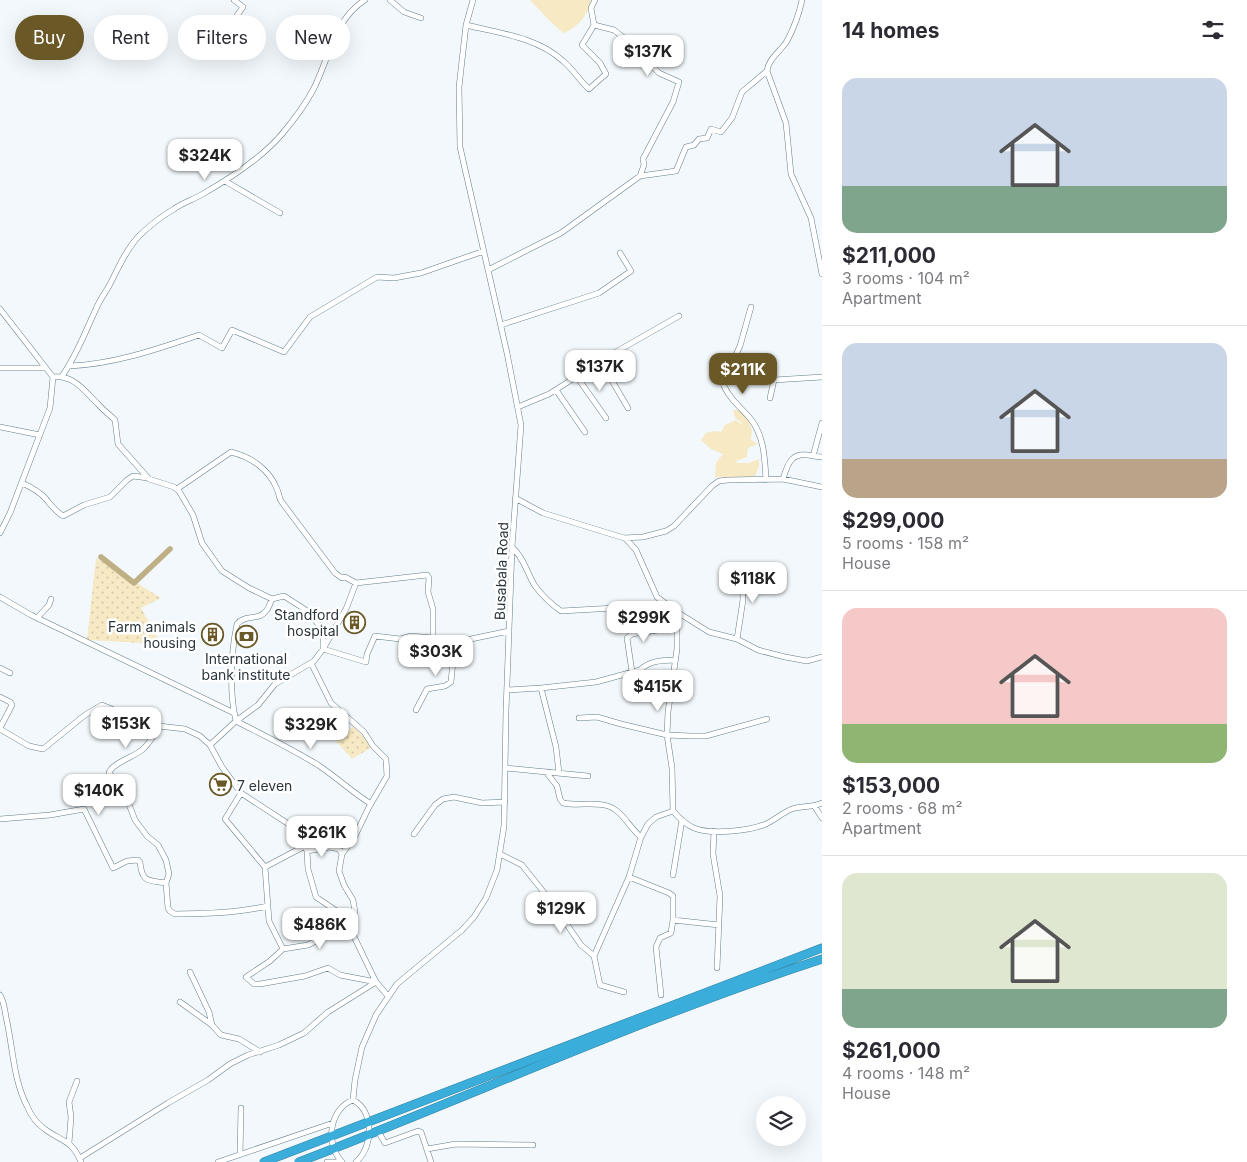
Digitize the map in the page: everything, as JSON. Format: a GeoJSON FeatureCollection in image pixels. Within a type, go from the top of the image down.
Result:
{"type":"FeatureCollection","features":[{"type":"Feature","properties":{"kind":"highway"},"geometry":{"type":"LineString","coordinates":[[264,1162],[822,948]]}},
{"type":"Feature","properties":{"kind":"highway"},"geometry":{"type":"LineString","coordinates":[[299,1162],[668,1014],[822,959]]}},
{"type":"Feature","properties":{"kind":"street"},"geometry":{"type":"LineString","coordinates":[[234,0],[242,7],[237,15]]}},
{"type":"Feature","properties":{"kind":"street"},"geometry":{"type":"LineString","coordinates":[[62,376],[70,366],[96,308],[117,268],[138,238],[174,209],[225,181],[255,159],[282,134],[312,92],[329,48],[344,21],[356,2],[365,0]]}},
{"type":"Feature","properties":{"kind":"street"},"geometry":{"type":"LineString","coordinates":[[390,0],[404,12],[421,18]]}},
{"type":"Feature","properties":{"kind":"street","name":"Busabala Road"},"geometry":{"type":"LineString","coordinates":[[353,1100],[362,1047],[376,1015],[388,996],[410,973],[462,930],[474,917],[492,884],[500,854],[505,802],[512,547],[520,425],[518,407],[460,147],[459,87],[466,25],[473,0]]}},
{"type":"Feature","properties":{"kind":"street"},"geometry":{"type":"LineString","coordinates":[[466,25],[531,41],[542,46],[562,59],[589,89],[606,74],[600,63],[582,45],[594,25],[591,8],[595,0]]}},
{"type":"Feature","properties":{"kind":"street"},"geometry":{"type":"LineString","coordinates":[[488,270],[561,233],[640,176],[676,171],[686,146],[694,145],[699,139],[707,138],[711,129],[722,132],[732,118],[742,92],[767,71],[769,64],[786,44],[792,32],[802,0]]}},
{"type":"Feature","properties":{"kind":"street"},"geometry":{"type":"LineString","coordinates":[[594,25],[614,30],[659,73],[678,82],[673,102],[643,159],[644,165],[640,176]]}},
{"type":"Feature","properties":{"kind":"street"},"geometry":{"type":"LineString","coordinates":[[767,71],[786,123],[792,174],[811,218],[822,274]]}},
{"type":"Feature","properties":{"kind":"street"},"geometry":{"type":"LineString","coordinates":[[225,181],[280,213]]}},
{"type":"Feature","properties":{"kind":"street"},"geometry":{"type":"LineString","coordinates":[[70,366],[95,365],[127,358],[200,335],[222,348],[232,330],[284,352],[310,317],[377,277],[394,278],[421,273],[484,251]]}},
{"type":"Feature","properties":{"kind":"street"},"geometry":{"type":"LineString","coordinates":[[500,325],[603,292],[630,272],[620,253]]}},
{"type":"Feature","properties":{"kind":"street"},"geometry":{"type":"LineString","coordinates":[[751,307],[740,346],[723,383],[729,394],[751,419],[757,429],[763,445],[766,480]]}},
{"type":"Feature","properties":{"kind":"street"},"geometry":{"type":"LineString","coordinates":[[0,309],[53,377],[50,408],[22,483],[0,533]]}},
{"type":"Feature","properties":{"kind":"street"},"geometry":{"type":"LineString","coordinates":[[518,407],[556,390],[679,316]]}},
{"type":"Feature","properties":{"kind":"street"},"geometry":{"type":"LineString","coordinates":[[601,362],[628,408]]}},
{"type":"Feature","properties":{"kind":"street"},"geometry":{"type":"LineString","coordinates":[[0,368],[45,368]]}},
{"type":"Feature","properties":{"kind":"street"},"geometry":{"type":"LineString","coordinates":[[53,377],[62,376],[80,384],[97,404],[115,420],[118,444],[148,478]]}},
{"type":"Feature","properties":{"kind":"street"},"geometry":{"type":"LineString","coordinates":[[577,377],[606,418]]}},
{"type":"Feature","properties":{"kind":"street"},"geometry":{"type":"LineString","coordinates":[[770,398],[774,380],[822,377]]}},
{"type":"Feature","properties":{"kind":"street"},"geometry":{"type":"LineString","coordinates":[[556,390],[585,432]]}},
{"type":"Feature","properties":{"kind":"street"},"geometry":{"type":"LineString","coordinates":[[812,456],[822,424]]}},
{"type":"Feature","properties":{"kind":"street"},"geometry":{"type":"LineString","coordinates":[[0,426],[40,435]]}},
{"type":"Feature","properties":{"kind":"street"},"geometry":{"type":"LineString","coordinates":[[177,488],[231,452],[243,456],[267,472],[284,505],[335,573],[342,578],[349,578],[356,583],[427,575],[429,578],[428,592],[434,609],[433,638]]}},
{"type":"Feature","properties":{"kind":"street"},"geometry":{"type":"LineString","coordinates":[[782,479],[792,458],[802,454],[822,457]]}},
{"type":"Feature","properties":{"kind":"street"},"geometry":{"type":"LineString","coordinates":[[22,483],[43,495],[59,514],[63,516],[84,505],[113,495],[133,476],[148,478],[177,488],[193,515],[202,543],[218,567],[227,575],[272,599],[284,596],[309,612],[323,631],[322,650]]}},
{"type":"Feature","properties":{"kind":"street"},"geometry":{"type":"LineString","coordinates":[[624,538],[651,536],[670,529],[682,519],[704,493],[719,481],[782,479],[822,487]]}},
{"type":"Feature","properties":{"kind":"street"},"geometry":{"type":"LineString","coordinates":[[515,498],[543,513],[624,538],[632,544],[640,557],[654,593],[677,612],[709,632],[737,639],[758,650],[785,657],[806,661],[822,658]]}},
{"type":"Feature","properties":{"kind":"street"},"geometry":{"type":"LineString","coordinates":[[512,547],[520,555],[534,585],[552,605],[561,611],[633,607],[634,609],[646,606],[677,624]]}},
{"type":"Feature","properties":{"kind":"street"},"geometry":{"type":"LineString","coordinates":[[737,639],[743,600],[742,568]]}},
{"type":"Feature","properties":{"kind":"street"},"geometry":{"type":"LineString","coordinates":[[210,745],[236,721],[258,705],[275,684],[311,663],[322,650],[346,609],[356,583]]}},
{"type":"Feature","properties":{"kind":"street"},"geometry":{"type":"LineString","coordinates":[[0,597],[37,618],[234,713]]}},
{"type":"Feature","properties":{"kind":"street"},"geometry":{"type":"LineString","coordinates":[[37,618],[50,605],[52,599]]}},
{"type":"Feature","properties":{"kind":"street"},"geometry":{"type":"LineString","coordinates":[[272,599],[264,613],[258,617],[241,619],[237,624],[232,672],[236,721],[315,764],[371,804]]}},
{"type":"Feature","properties":{"kind":"street"},"geometry":{"type":"LineString","coordinates":[[677,612],[677,643],[667,734],[672,768],[673,811],[694,828],[714,831],[753,828],[766,824],[791,809],[815,806],[822,803]]}},
{"type":"Feature","properties":{"kind":"street"},"geometry":{"type":"LineString","coordinates":[[632,672],[628,636],[677,624]]}},
{"type":"Feature","properties":{"kind":"street"},"geometry":{"type":"LineString","coordinates":[[322,650],[366,662],[367,654],[375,636],[400,640],[411,636],[456,640],[510,631]]}},
{"type":"Feature","properties":{"kind":"street"},"geometry":{"type":"LineString","coordinates":[[416,710],[427,689],[445,686],[451,682],[456,640]]}},
{"type":"Feature","properties":{"kind":"street"},"geometry":{"type":"LineString","coordinates":[[507,690],[597,682],[632,672],[663,660],[674,660]]}},
{"type":"Feature","properties":{"kind":"street"},"geometry":{"type":"LineString","coordinates":[[311,663],[331,703],[358,726],[373,746],[386,759],[388,776],[355,836],[342,854],[339,871],[344,885],[353,900],[353,917],[348,924],[305,946],[283,949],[270,961],[246,977],[254,984],[260,984],[305,976],[328,968],[340,975],[376,982]]}},
{"type":"Feature","properties":{"kind":"street"},"geometry":{"type":"LineString","coordinates":[[0,668],[10,673]]}},
{"type":"Feature","properties":{"kind":"street"},"geometry":{"type":"LineString","coordinates":[[541,688],[556,747],[560,773]]}},
{"type":"Feature","properties":{"kind":"street"},"geometry":{"type":"LineString","coordinates":[[0,697],[12,705],[0,728],[29,746],[43,749],[85,715],[102,705],[150,725],[185,729],[200,736],[210,745],[241,793],[290,825],[299,835],[306,848],[308,869],[316,897],[341,913],[376,982],[388,996]]}},
{"type":"Feature","properties":{"kind":"street"},"geometry":{"type":"LineString","coordinates":[[580,718],[597,716],[621,724],[667,734],[706,736],[767,719]]}},
{"type":"Feature","properties":{"kind":"street"},"geometry":{"type":"LineString","coordinates":[[159,727],[144,748],[132,757],[111,767],[109,773],[122,787],[135,820],[147,836],[158,845],[169,867],[170,874],[166,884],[168,908],[175,914],[229,913],[268,906]]}},
{"type":"Feature","properties":{"kind":"street"},"geometry":{"type":"LineString","coordinates":[[506,768],[588,776]]}},
{"type":"Feature","properties":{"kind":"street"},"geometry":{"type":"LineString","coordinates":[[546,772],[557,786],[563,803],[604,805],[613,808],[622,816],[633,831],[641,837]]}},
{"type":"Feature","properties":{"kind":"street"},"geometry":{"type":"LineString","coordinates":[[241,793],[225,816],[225,820],[265,867],[271,926],[283,949]]}},
{"type":"Feature","properties":{"kind":"street"},"geometry":{"type":"LineString","coordinates":[[414,834],[435,805],[442,799],[454,797],[482,803],[505,802]]}},
{"type":"Feature","properties":{"kind":"street"},"geometry":{"type":"LineString","coordinates":[[815,806],[822,818]]}},
{"type":"Feature","properties":{"kind":"street"},"geometry":{"type":"LineString","coordinates":[[0,819],[50,815],[84,809],[113,868],[126,861],[138,860],[143,876],[147,881],[166,884]]}},
{"type":"Feature","properties":{"kind":"street"},"geometry":{"type":"LineString","coordinates":[[624,992],[600,985],[594,956],[629,877],[641,837],[648,824],[656,817],[673,811]]}},
{"type":"Feature","properties":{"kind":"street"},"geometry":{"type":"LineString","coordinates":[[673,875],[682,820]]}},
{"type":"Feature","properties":{"kind":"street"},"geometry":{"type":"LineString","coordinates":[[714,831],[713,854],[720,896],[717,968]]}},
{"type":"Feature","properties":{"kind":"street"},"geometry":{"type":"LineString","coordinates":[[265,867],[306,848],[330,846],[340,849],[342,854]]}},
{"type":"Feature","properties":{"kind":"street"},"geometry":{"type":"LineString","coordinates":[[500,854],[522,865],[550,900],[581,945],[594,956]]}},
{"type":"Feature","properties":{"kind":"street"},"geometry":{"type":"LineString","coordinates":[[629,877],[672,895],[674,899],[671,933],[660,938],[656,943],[661,995]]}},
{"type":"Feature","properties":{"kind":"street"},"geometry":{"type":"LineString","coordinates":[[673,920],[718,925]]}},
{"type":"Feature","properties":{"kind":"street"},"geometry":{"type":"LineString","coordinates":[[190,972],[209,1012],[212,1025]]}},
{"type":"Feature","properties":{"kind":"street"},"geometry":{"type":"LineString","coordinates":[[0,996],[9,1029],[17,1080],[32,1116],[40,1125],[69,1143],[81,1160],[168,1103],[208,1080],[230,1064],[304,1033],[328,1012],[376,982]]}},
{"type":"Feature","properties":{"kind":"street"},"geometry":{"type":"LineString","coordinates":[[180,1002],[212,1025],[222,1035],[240,1039],[260,1052]]}},
{"type":"Feature","properties":{"kind":"street"},"geometry":{"type":"LineString","coordinates":[[69,1143],[70,1102],[77,1081]]}},
{"type":"Feature","properties":{"kind":"street"},"geometry":{"type":"LineString","coordinates":[[341,1162],[334,1148],[331,1136],[333,1123],[344,1104],[353,1100],[360,1103],[365,1112],[369,1135],[367,1148],[356,1162]]}},
{"type":"Feature","properties":{"kind":"street"},"geometry":{"type":"LineString","coordinates":[[240,1154],[241,1108]]}},
{"type":"Feature","properties":{"kind":"street"},"geometry":{"type":"LineString","coordinates":[[218,1162],[333,1123]]}},
{"type":"Feature","properties":{"kind":"street"},"geometry":{"type":"LineString","coordinates":[[378,1131],[385,1143],[420,1132],[431,1162]]}},
{"type":"Feature","properties":{"kind":"street"},"geometry":{"type":"LineString","coordinates":[[427,1149],[456,1144],[534,1145]]}},
{"type":"Feature","properties":{"kind":"street"},"geometry":{"type":"LineString","coordinates":[[327,1162],[341,1162]]}},
{"type":"Feature","properties":{"kind":"shaded area"},"geometry":{"type":"Polygon","coordinates":[[[530,0],[591,0],[582,20],[564,33],[550,22],[530,0]]]}},
{"type":"Feature","properties":{"kind":"shaded area"},"geometry":{"type":"Polygon","coordinates":[[[733,410],[741,410],[749,420],[752,431],[751,440],[758,444],[748,448],[747,457],[736,461],[737,463],[749,463],[759,459],[759,467],[755,476],[743,478],[715,477],[716,463],[723,454],[711,449],[701,440],[706,433],[721,432],[725,425],[736,420],[742,425],[735,418],[733,410]]]}},
{"type":"Feature","properties":{"kind":"shaded area"},"geometry":{"type":"Polygon","coordinates":[[[96,558],[161,598],[141,608],[161,644],[87,640],[96,558]]]}},
{"type":"Feature","properties":{"kind":"shaded area"},"geometry":{"type":"Polygon","coordinates":[[[354,726],[372,747],[352,759],[336,741],[354,726]]]}},
{"type":"Feature","properties":{"kind":"waterway"},"geometry":{"type":"LineString","coordinates":[[101,557],[134,583],[170,549]]}},
{"type":"Feature","properties":{"kind":"place","name":"Standford hospital"},"geometry":{"type":"Point","coordinates":[355,622]}},
{"type":"Feature","properties":{"kind":"place","name":"Farm animals housing"},"geometry":{"type":"Point","coordinates":[212,634]}},
{"type":"Feature","properties":{"kind":"place","name":"International bank institute"},"geometry":{"type":"Point","coordinates":[246,636]}},
{"type":"Feature","properties":{"kind":"place","name":"7 eleven"},"geometry":{"type":"Point","coordinates":[221,785]}}]}
